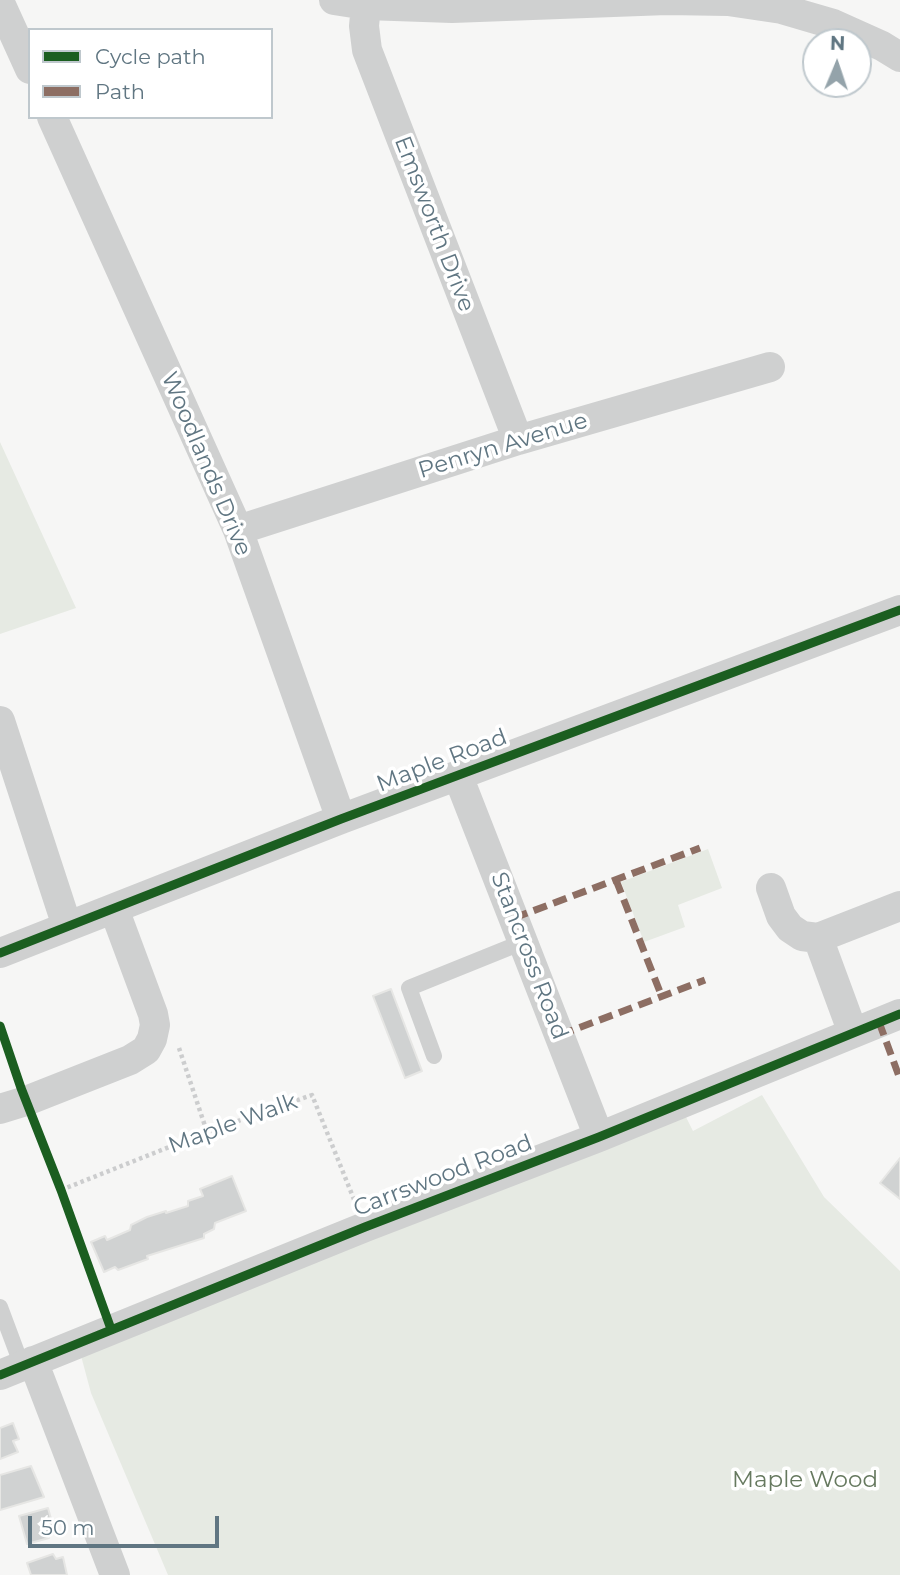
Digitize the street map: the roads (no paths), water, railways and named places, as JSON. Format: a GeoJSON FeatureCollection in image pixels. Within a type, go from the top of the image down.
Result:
{"type":"FeatureCollection","features":[{"type":"Feature","properties":{"kind":"street"},"geometry":{"type":"LineString","coordinates":[[334,0],[366,5],[452,8],[667,0],[728,1],[782,9],[833,24],[900,57]]}},
{"type":"Feature","properties":{"kind":"street"},"geometry":{"type":"LineString","coordinates":[[0,3],[28,65]]}},
{"type":"Feature","properties":{"kind":"street","name":"Emsworth Drive"},"geometry":{"type":"LineString","coordinates":[[366,5],[364,26],[367,50],[517,440]]}},
{"type":"Feature","properties":{"kind":"street","name":"Woodlands Drive"},"geometry":{"type":"LineString","coordinates":[[53,119],[238,530],[341,819]]}},
{"type":"Feature","properties":{"kind":"street","name":"Penryn Avenue"},"geometry":{"type":"LineString","coordinates":[[238,530],[517,440],[770,367]]}},
{"type":"Feature","properties":{"kind":"street","name":"Maple Road"},"geometry":{"type":"LineString","coordinates":[[0,953],[341,819],[900,610]]}},
{"type":"Feature","properties":{"kind":"street"},"geometry":{"type":"LineString","coordinates":[[0,721],[67,926]]}},
{"type":"Feature","properties":{"kind":"street","name":"Stancross Road"},"geometry":{"type":"LineString","coordinates":[[458,775],[599,1137]]}},
{"type":"Feature","properties":{"kind":"street"},"geometry":{"type":"LineString","coordinates":[[771,888],[780,916],[790,928],[802,936],[818,938],[900,906]]}},
{"type":"Feature","properties":{"kind":"street"},"geometry":{"type":"LineString","coordinates":[[0,1109],[26,1101],[146,1050],[154,1030],[153,1014],[114,909]]}},
{"type":"Feature","properties":{"kind":"street"},"geometry":{"type":"LineString","coordinates":[[818,938],[853,1033]]}},
{"type":"Feature","properties":{"kind":"street","name":"Carrswood Road"},"geometry":{"type":"LineString","coordinates":[[18,1367],[365,1227],[599,1137],[900,1014]]}},
{"type":"Feature","properties":{"kind":"street"},"geometry":{"type":"LineString","coordinates":[[18,1367],[115,1575]]}},
{"type":"Feature","properties":{"kind":"lane"},"geometry":{"type":"LineString","coordinates":[[434,1056],[409,988],[523,942]]}},
{"type":"Feature","properties":{"kind":"lane"},"geometry":{"type":"LineString","coordinates":[[0,1307],[18,1367]]}},
{"type":"Feature","properties":{"kind":"park label","name":"Maple Wood"},"geometry":{"type":"Point","coordinates":[805,1480]}}]}
